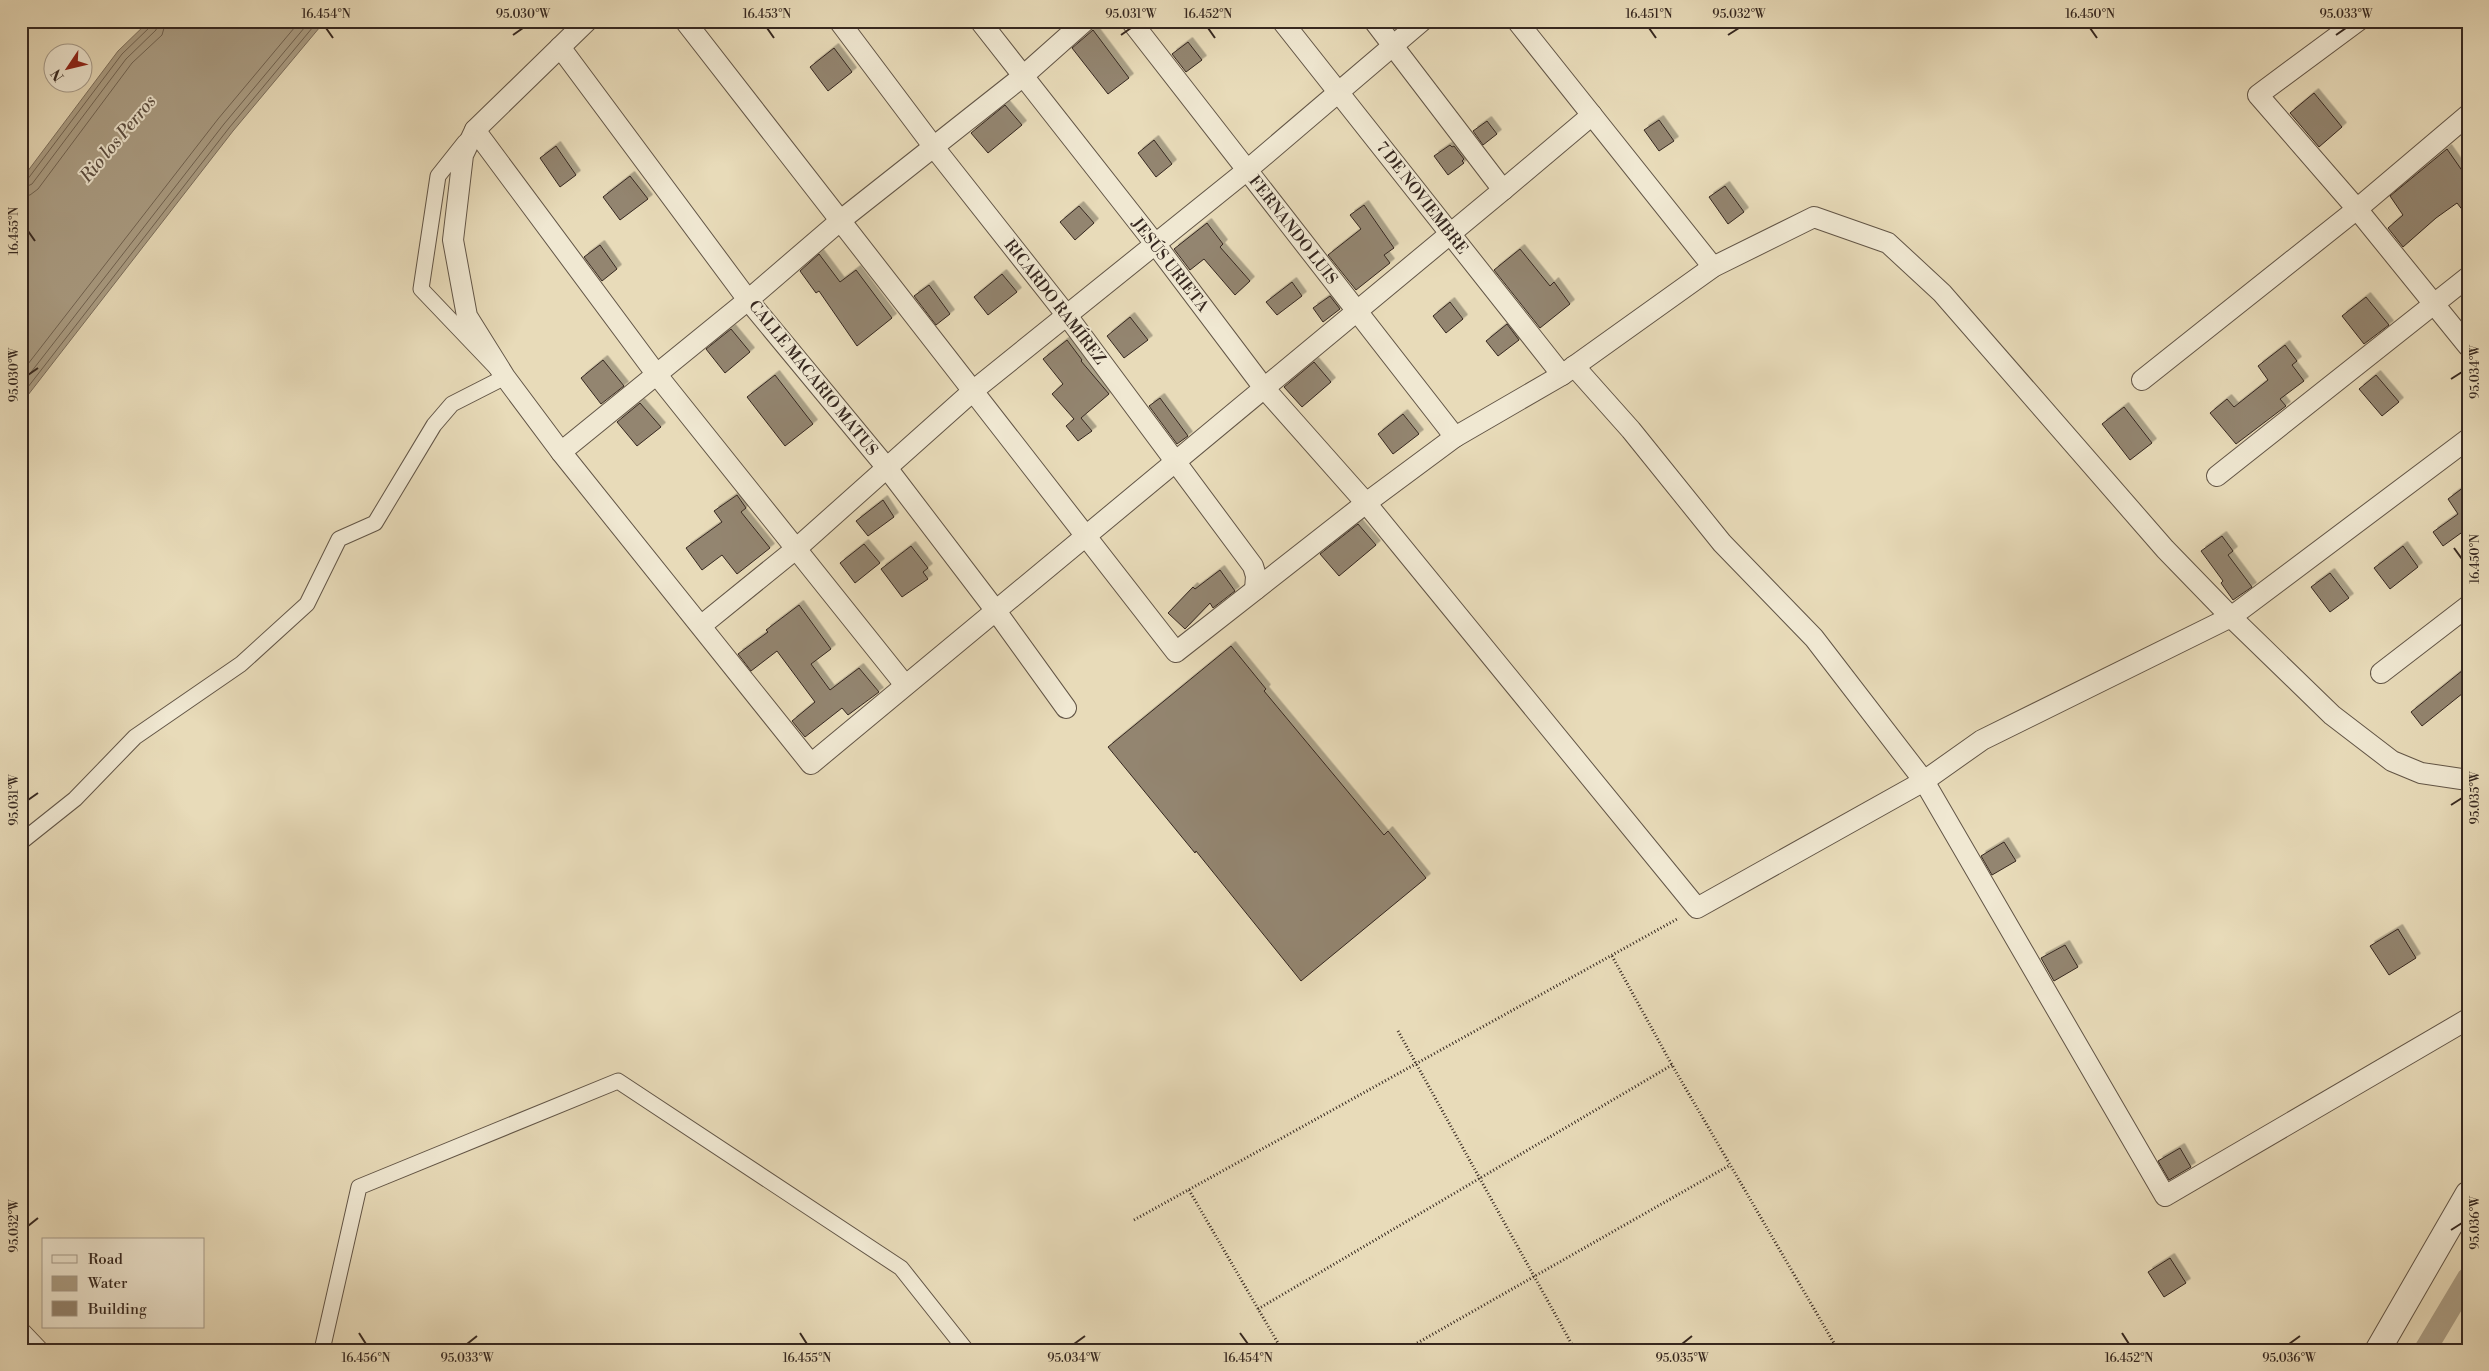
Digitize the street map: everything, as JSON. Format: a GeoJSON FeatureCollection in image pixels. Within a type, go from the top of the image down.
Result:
{"type":"FeatureCollection","features":[{"type":"Feature","properties":{"kind":"street"},"geometry":{"type":"LineString","coordinates":[[505,377],[421,289],[438,176],[475,130],[587,21]]}},
{"type":"Feature","properties":{"kind":"street"},"geometry":{"type":"LineString","coordinates":[[685,21],[1176,652],[1366,503],[1455,437],[1568,371],[1712,266],[1814,216],[1888,243],[1942,293],[2165,549],[2231,617],[2332,715],[2392,761],[2421,774],[2468,780]]}},
{"type":"Feature","properties":{"kind":"street","name":"RICARDO RAMÍREZ"},"geometry":{"type":"LineString","coordinates":[[839,21],[933,146],[1068,316],[1253,566],[1256,576],[1255,590]]}},
{"type":"Feature","properties":{"kind":"street","name":"JESÚS URIETA"},"geometry":{"type":"LineString","coordinates":[[980,21],[1022,77],[1156,245],[1264,388],[1366,503],[1697,908]]}},
{"type":"Feature","properties":{"kind":"street"},"geometry":{"type":"LineString","coordinates":[[561,452],[748,300],[841,220],[1022,77],[1085,21]]}},
{"type":"Feature","properties":{"kind":"street","name":"FERNANDO LUIS"},"geometry":{"type":"LineString","coordinates":[[1132,21],[1246,171],[1455,437]]}},
{"type":"Feature","properties":{"kind":"street","name":"7 DE NOVIEMBRE"},"geometry":{"type":"LineString","coordinates":[[1282,21],[1450,234],[1568,371],[1631,430],[1722,543],[1814,638],[1924,781],[2165,1196],[2468,1019]]}},
{"type":"Feature","properties":{"kind":"street"},"geometry":{"type":"LineString","coordinates":[[1374,21],[1502,190]]}},
{"type":"Feature","properties":{"kind":"street"},"geometry":{"type":"LineString","coordinates":[[702,625],[797,548],[974,390],[1246,171],[1340,93],[1422,21]]}},
{"type":"Feature","properties":{"kind":"street"},"geometry":{"type":"LineString","coordinates":[[1517,21],[1712,266]]}},
{"type":"Feature","properties":{"kind":"street"},"geometry":{"type":"LineString","coordinates":[[2358,21],[2258,95],[2357,209],[2468,346]]}},
{"type":"Feature","properties":{"kind":"street","name":"CALLE MACARIO MATUS"},"geometry":{"type":"LineString","coordinates":[[560,47],[748,300],[887,468],[996,611],[1066,708]]}},
{"type":"Feature","properties":{"kind":"street"},"geometry":{"type":"LineString","coordinates":[[475,130],[463,155],[454,240],[467,316],[505,377],[561,452],[702,625],[811,764],[1592,115]]}},
{"type":"Feature","properties":{"kind":"street"},"geometry":{"type":"LineString","coordinates":[[2142,380],[2357,209],[2468,115]]}},
{"type":"Feature","properties":{"kind":"street"},"geometry":{"type":"LineString","coordinates":[[475,130],[657,375],[905,685]]}},
{"type":"Feature","properties":{"kind":"street"},"geometry":{"type":"LineString","coordinates":[[2218,476],[2468,277]]}},
{"type":"Feature","properties":{"kind":"street"},"geometry":{"type":"LineString","coordinates":[[21,842],[75,799],[135,737],[241,664],[307,604],[339,539],[375,523],[434,424],[452,404],[505,377]]}},
{"type":"Feature","properties":{"kind":"street"},"geometry":{"type":"LineString","coordinates":[[1697,908],[1924,781],[1982,740],[2231,617],[2468,439]]}},
{"type":"Feature","properties":{"kind":"street"},"geometry":{"type":"LineString","coordinates":[[2381,673],[2468,606]]}},
{"type":"Feature","properties":{"kind":"street"},"geometry":{"type":"LineString","coordinates":[[322,1350],[359,1186],[618,1081],[901,1268],[966,1350]]}},
{"type":"Feature","properties":{"kind":"street"},"geometry":{"type":"LineString","coordinates":[[2378,1350],[2468,1194]]}},
{"type":"Feature","properties":{"kind":"street"},"geometry":{"type":"LineString","coordinates":[[21,1329],[41,1350]]}},
{"type":"Feature","properties":{"kind":"path"},"geometry":{"type":"LineString","coordinates":[[1134,1220],[1697,908]]}},
{"type":"Feature","properties":{"kind":"path"},"geometry":{"type":"LineString","coordinates":[[1612,956],[1672,1065],[1838,1350]]}},
{"type":"Feature","properties":{"kind":"path"},"geometry":{"type":"LineString","coordinates":[[1398,1031],[1415,1065],[1575,1350]]}},
{"type":"Feature","properties":{"kind":"path"},"geometry":{"type":"LineString","coordinates":[[1258,1308],[1672,1065]]}},
{"type":"Feature","properties":{"kind":"path"},"geometry":{"type":"LineString","coordinates":[[1405,1350],[1730,1165]]}},
{"type":"Feature","properties":{"kind":"path"},"geometry":{"type":"LineString","coordinates":[[1189,1190],[1282,1350]]}},
{"type":"Feature","properties":{"kind":"water","name":"Rio los Perros"},"geometry":{"type":"Polygon","coordinates":[[[149,21],[325,21],[233,131],[21,404],[21,180],[87,92],[92,92],[92,86],[118,51],[149,21]]]}},
{"type":"Feature","properties":{"kind":"building"},"geometry":{"type":"Polygon","coordinates":[[[1093,30],[1129,78],[1108,94],[1072,48],[1093,30]]]}},
{"type":"Feature","properties":{"kind":"building"},"geometry":{"type":"Polygon","coordinates":[[[1188,42],[1202,60],[1186,72],[1172,54],[1188,42]]]}},
{"type":"Feature","properties":{"kind":"building"},"geometry":{"type":"Polygon","coordinates":[[[834,48],[852,72],[828,91],[810,67],[834,48]]]}},
{"type":"Feature","properties":{"kind":"building"},"geometry":{"type":"Polygon","coordinates":[[[2314,93],[2342,127],[2319,147],[2290,113],[2314,93]]]}},
{"type":"Feature","properties":{"kind":"building"},"geometry":{"type":"Polygon","coordinates":[[[1005,105],[1022,125],[988,153],[971,133],[1005,105]]]}},
{"type":"Feature","properties":{"kind":"building"},"geometry":{"type":"Polygon","coordinates":[[[1659,120],[1674,141],[1659,151],[1644,130],[1659,120]]]}},
{"type":"Feature","properties":{"kind":"building"},"geometry":{"type":"Polygon","coordinates":[[[1487,121],[1497,134],[1483,145],[1473,131],[1487,121]]]}},
{"type":"Feature","properties":{"kind":"building"},"geometry":{"type":"Polygon","coordinates":[[[1154,140],[1172,164],[1156,177],[1138,153],[1154,140]]]}},
{"type":"Feature","properties":{"kind":"building"},"geometry":{"type":"Polygon","coordinates":[[[1450,145],[1454,146],[1464,159],[1462,161],[1464,163],[1448,175],[1434,156],[1450,145]]]}},
{"type":"Feature","properties":{"kind":"building"},"geometry":{"type":"Polygon","coordinates":[[[556,146],[576,175],[560,187],[540,158],[556,146]]]}},
{"type":"Feature","properties":{"kind":"building"},"geometry":{"type":"Polygon","coordinates":[[[2447,149],[2468,179],[2468,217],[2457,203],[2436,218],[2403,247],[2388,228],[2403,215],[2390,196],[2447,149]]]}},
{"type":"Feature","properties":{"kind":"building"},"geometry":{"type":"Polygon","coordinates":[[[630,176],[648,199],[620,220],[603,197],[630,176]]]}},
{"type":"Feature","properties":{"kind":"building"},"geometry":{"type":"Polygon","coordinates":[[[1725,186],[1744,212],[1728,224],[1709,197],[1725,186]]]}},
{"type":"Feature","properties":{"kind":"building"},"geometry":{"type":"Polygon","coordinates":[[[1364,205],[1394,248],[1384,255],[1390,263],[1356,290],[1328,255],[1361,229],[1350,215],[1364,205]]]}},
{"type":"Feature","properties":{"kind":"building"},"geometry":{"type":"Polygon","coordinates":[[[1079,206],[1094,223],[1075,240],[1060,222],[1079,206]]]}},
{"type":"Feature","properties":{"kind":"building"},"geometry":{"type":"Polygon","coordinates":[[[1207,223],[1223,244],[1220,247],[1250,281],[1235,295],[1204,259],[1190,270],[1174,249],[1207,223]]]}},
{"type":"Feature","properties":{"kind":"building"},"geometry":{"type":"Polygon","coordinates":[[[600,245],[617,269],[602,281],[584,257],[600,245]]]}},
{"type":"Feature","properties":{"kind":"building"},"geometry":{"type":"Polygon","coordinates":[[[1520,249],[1550,286],[1554,282],[1570,304],[1540,328],[1494,270],[1520,249]]]}},
{"type":"Feature","properties":{"kind":"building"},"geometry":{"type":"Polygon","coordinates":[[[819,254],[840,282],[856,270],[892,318],[857,346],[819,291],[816,293],[800,271],[819,254]]]}},
{"type":"Feature","properties":{"kind":"building"},"geometry":{"type":"Polygon","coordinates":[[[1002,274],[1017,292],[988,315],[974,297],[1002,274]]]}},
{"type":"Feature","properties":{"kind":"building"},"geometry":{"type":"Polygon","coordinates":[[[1292,282],[1302,296],[1277,315],[1266,302],[1292,282]]]}},
{"type":"Feature","properties":{"kind":"building"},"geometry":{"type":"Polygon","coordinates":[[[929,285],[950,314],[936,325],[914,296],[929,285]]]}},
{"type":"Feature","properties":{"kind":"building"},"geometry":{"type":"Polygon","coordinates":[[[1330,296],[1340,309],[1323,322],[1313,308],[1330,296]]]}},
{"type":"Feature","properties":{"kind":"building"},"geometry":{"type":"Polygon","coordinates":[[[2366,297],[2389,325],[2364,344],[2342,316],[2366,297]]]}},
{"type":"Feature","properties":{"kind":"building"},"geometry":{"type":"Polygon","coordinates":[[[1450,302],[1463,319],[1446,333],[1433,316],[1450,302]]]}},
{"type":"Feature","properties":{"kind":"building"},"geometry":{"type":"Polygon","coordinates":[[[1130,317],[1148,340],[1124,358],[1107,336],[1130,317]]]}},
{"type":"Feature","properties":{"kind":"building"},"geometry":{"type":"Polygon","coordinates":[[[1507,324],[1519,340],[1498,356],[1486,341],[1507,324]]]}},
{"type":"Feature","properties":{"kind":"building"},"geometry":{"type":"Polygon","coordinates":[[[731,329],[750,352],[725,373],[706,349],[731,329]]]}},
{"type":"Feature","properties":{"kind":"building"},"geometry":{"type":"Polygon","coordinates":[[[1067,340],[1081,361],[1109,394],[1081,418],[1092,431],[1078,441],[1066,426],[1074,419],[1052,394],[1063,384],[1043,359],[1067,340]]]}},
{"type":"Feature","properties":{"kind":"building"},"geometry":{"type":"Polygon","coordinates":[[[2285,345],[2297,361],[2292,365],[2304,381],[2280,399],[2286,406],[2236,444],[2210,413],[2227,399],[2234,407],[2268,380],[2258,366],[2285,345]]]}},
{"type":"Feature","properties":{"kind":"building"},"geometry":{"type":"Polygon","coordinates":[[[603,360],[624,386],[601,404],[581,378],[603,360]]]}},
{"type":"Feature","properties":{"kind":"building"},"geometry":{"type":"Polygon","coordinates":[[[1314,362],[1331,382],[1302,407],[1284,387],[1314,362]]]}},
{"type":"Feature","properties":{"kind":"building"},"geometry":{"type":"Polygon","coordinates":[[[775,375],[813,424],[785,446],[747,397],[775,375]]]}},
{"type":"Feature","properties":{"kind":"building"},"geometry":{"type":"Polygon","coordinates":[[[2376,375],[2399,402],[2382,416],[2359,389],[2376,375]]]}},
{"type":"Feature","properties":{"kind":"building"},"geometry":{"type":"Polygon","coordinates":[[[1160,398],[1188,436],[1177,444],[1149,406],[1160,398]]]}},
{"type":"Feature","properties":{"kind":"building"},"geometry":{"type":"Polygon","coordinates":[[[640,403],[661,427],[637,446],[617,422],[640,403]]]}},
{"type":"Feature","properties":{"kind":"building"},"geometry":{"type":"Polygon","coordinates":[[[2124,407],[2152,443],[2130,460],[2102,424],[2124,407]]]}},
{"type":"Feature","properties":{"kind":"building"},"geometry":{"type":"Polygon","coordinates":[[[1403,414],[1419,434],[1393,454],[1378,434],[1403,414]]]}},
{"type":"Feature","properties":{"kind":"building"},"geometry":{"type":"Polygon","coordinates":[[[2468,484],[2468,528],[2443,546],[2433,532],[2458,514],[2448,499],[2468,484]]]}},
{"type":"Feature","properties":{"kind":"building"},"geometry":{"type":"Polygon","coordinates":[[[737,495],[746,508],[741,512],[770,548],[737,574],[722,555],[702,570],[686,548],[722,522],[714,511],[737,495]]]}},
{"type":"Feature","properties":{"kind":"building"},"geometry":{"type":"Polygon","coordinates":[[[883,500],[894,517],[868,536],[856,521],[883,500]]]}},
{"type":"Feature","properties":{"kind":"building"},"geometry":{"type":"Polygon","coordinates":[[[1358,524],[1376,545],[1339,576],[1320,554],[1358,524]]]}},
{"type":"Feature","properties":{"kind":"building"},"geometry":{"type":"Polygon","coordinates":[[[2222,536],[2233,551],[2228,555],[2252,587],[2233,600],[2221,583],[2223,581],[2201,551],[2222,536]]]}},
{"type":"Feature","properties":{"kind":"building"},"geometry":{"type":"Polygon","coordinates":[[[864,544],[880,563],[855,583],[840,563],[864,544]]]}},
{"type":"Feature","properties":{"kind":"building"},"geometry":{"type":"Polygon","coordinates":[[[911,546],[928,568],[923,572],[928,579],[902,597],[881,569],[911,546]]]}},
{"type":"Feature","properties":{"kind":"building"},"geometry":{"type":"Polygon","coordinates":[[[2403,546],[2418,567],[2390,589],[2374,568],[2403,546]]]}},
{"type":"Feature","properties":{"kind":"building"},"geometry":{"type":"Polygon","coordinates":[[[1220,570],[1235,591],[1213,608],[1210,603],[1185,629],[1168,613],[1193,587],[1195,589],[1220,570]]]}},
{"type":"Feature","properties":{"kind":"building"},"geometry":{"type":"Polygon","coordinates":[[[2330,573],[2349,598],[2330,612],[2311,587],[2330,573]]]}},
{"type":"Feature","properties":{"kind":"building"},"geometry":{"type":"Polygon","coordinates":[[[799,605],[831,649],[811,664],[830,690],[859,668],[879,692],[848,715],[842,708],[805,737],[792,721],[815,702],[777,651],[751,671],[738,654],[768,632],[766,630],[799,605]]]}},
{"type":"Feature","properties":{"kind":"building"},"geometry":{"type":"Polygon","coordinates":[[[1231,646],[1266,689],[1264,691],[1384,835],[1388,831],[1426,878],[1301,981],[1196,851],[1195,853],[1108,747],[1231,646]]]}},
{"type":"Feature","properties":{"kind":"building"},"geometry":{"type":"Polygon","coordinates":[[[2468,666],[2468,689],[2422,726],[2411,712],[2468,666]]]}},
{"type":"Feature","properties":{"kind":"building"},"geometry":{"type":"Polygon","coordinates":[[[2004,842],[2016,861],[1992,875],[1981,856],[2004,842]]]}},
{"type":"Feature","properties":{"kind":"building"},"geometry":{"type":"Polygon","coordinates":[[[2398,929],[2416,958],[2389,975],[2370,946],[2398,929]]]}},
{"type":"Feature","properties":{"kind":"building"},"geometry":{"type":"Polygon","coordinates":[[[2065,945],[2078,967],[2054,981],[2041,958],[2065,945]]]}},
{"type":"Feature","properties":{"kind":"building"},"geometry":{"type":"Polygon","coordinates":[[[2180,1148],[2191,1167],[2169,1180],[2158,1161],[2180,1148]]]}},
{"type":"Feature","properties":{"kind":"building"},"geometry":{"type":"Polygon","coordinates":[[[2170,1258],[2186,1283],[2164,1297],[2148,1272],[2170,1258]]]}},
{"type":"Feature","properties":{"kind":"waterway"},"geometry":{"type":"LineString","coordinates":[[2425,1350],[2468,1278]]}}]}
